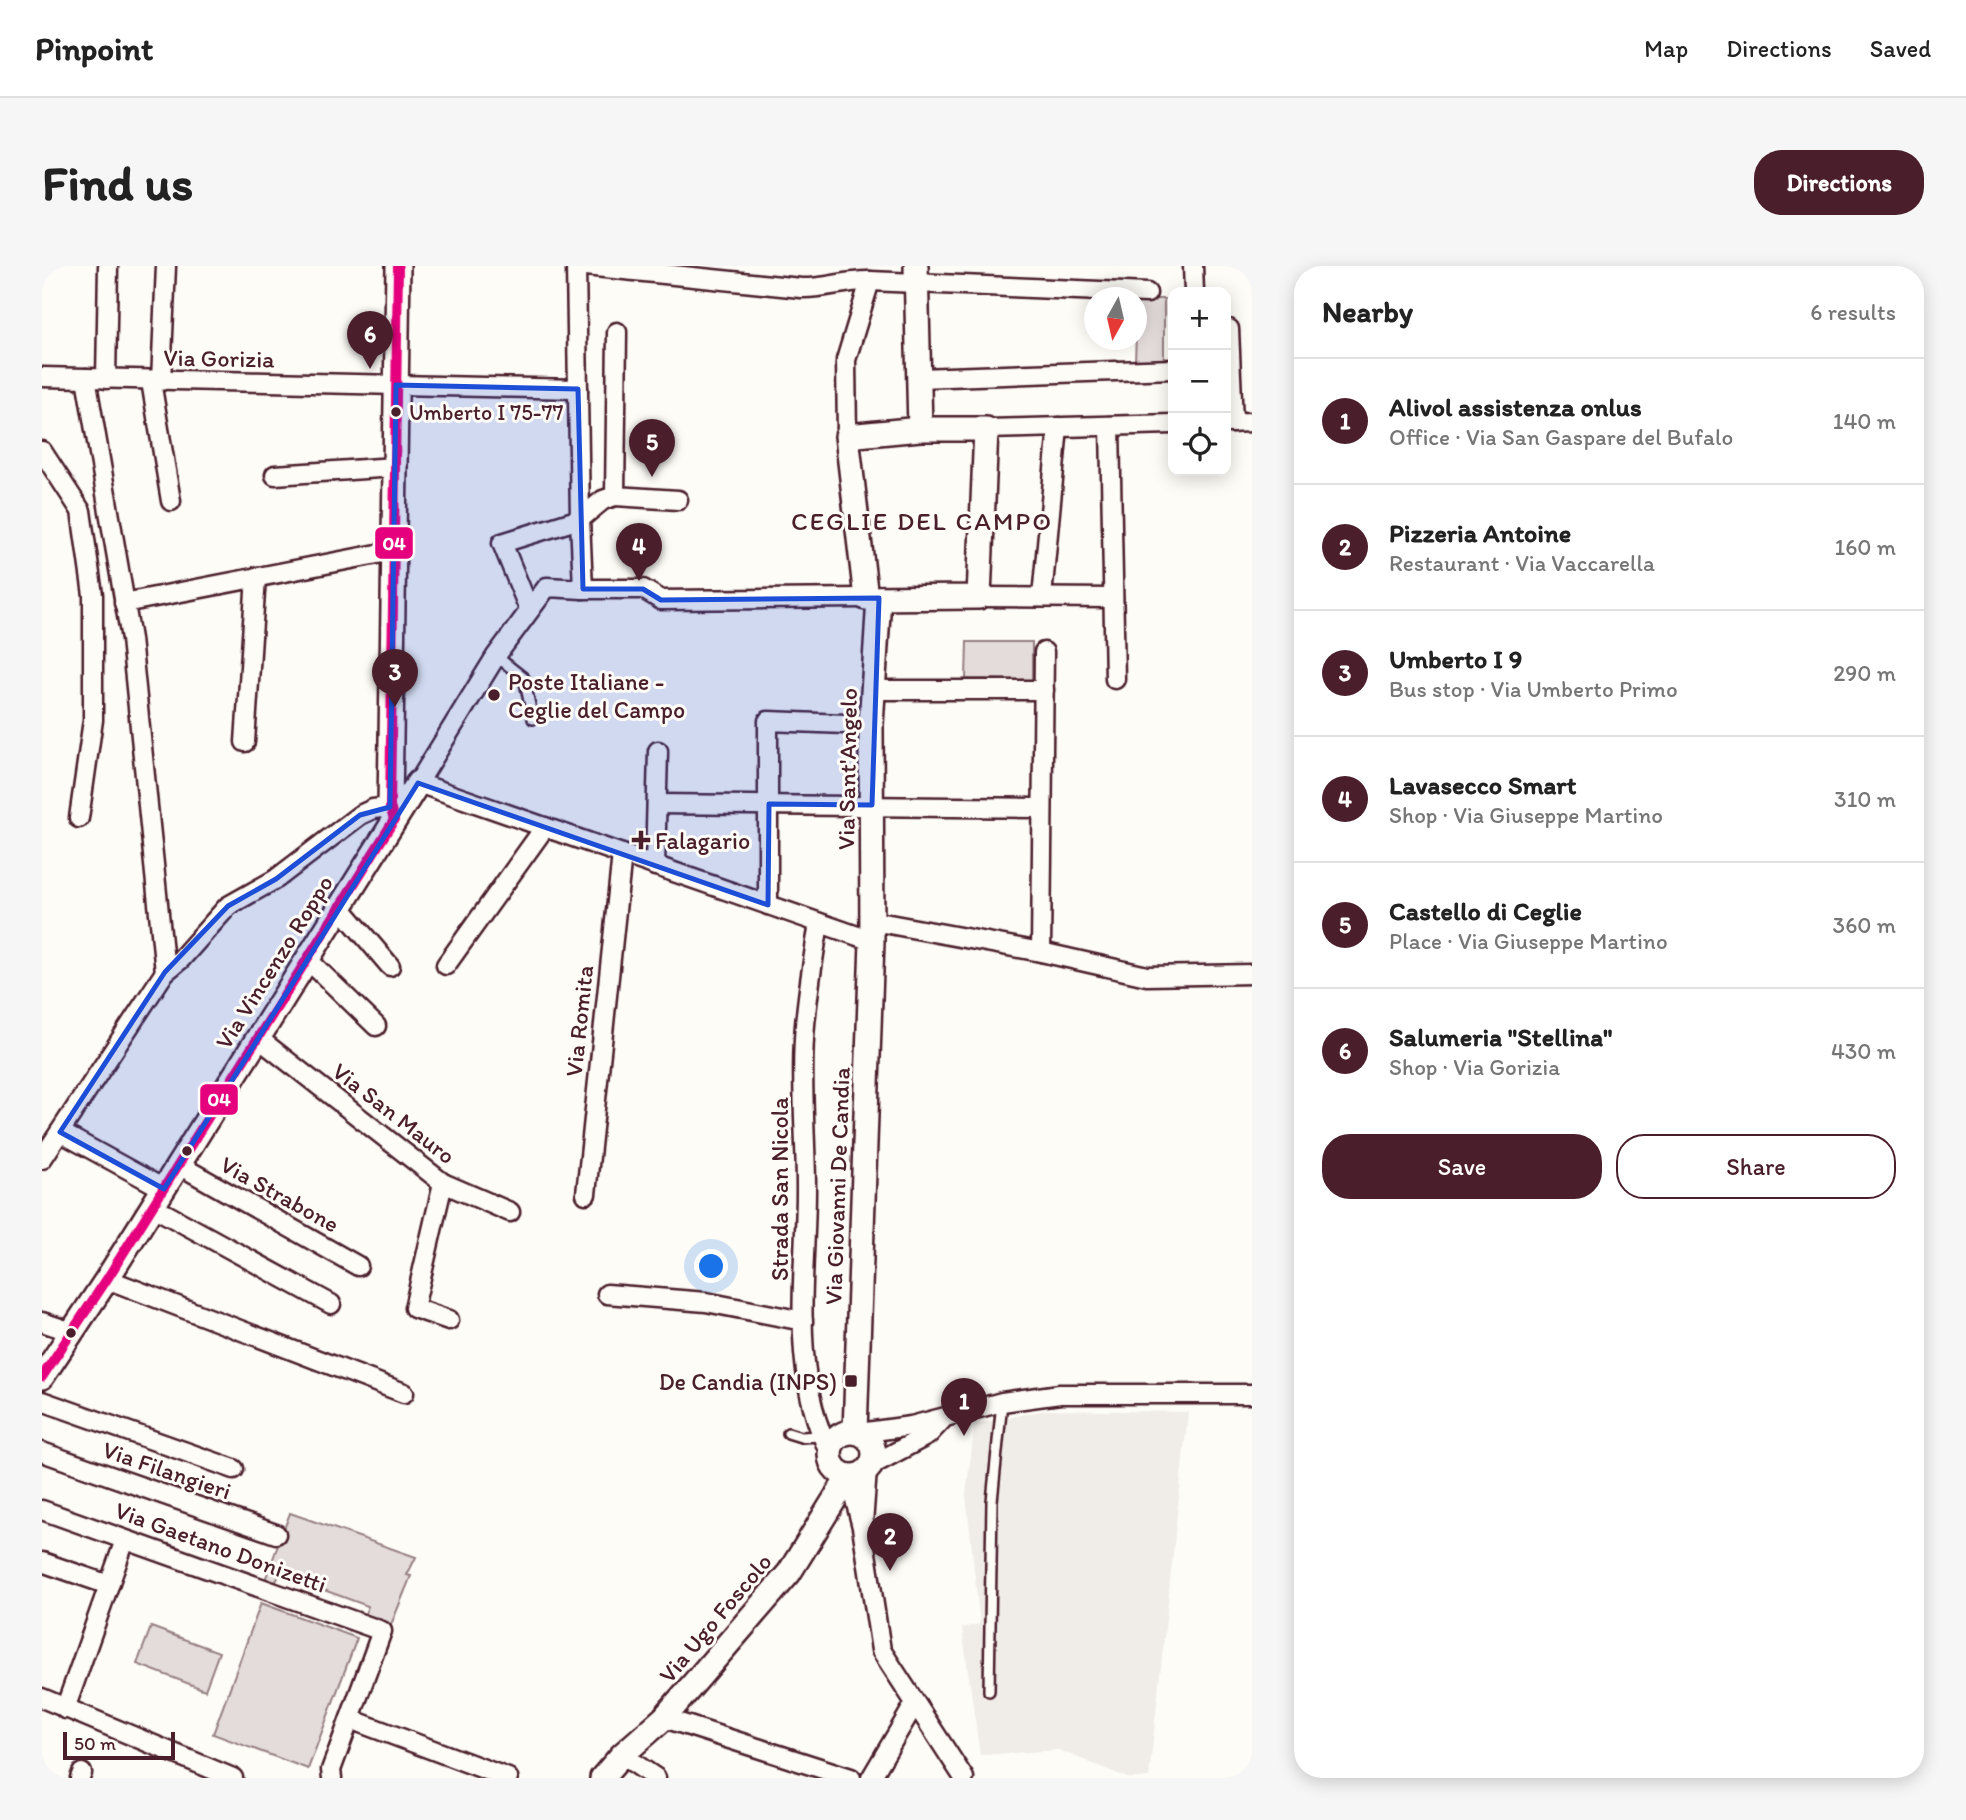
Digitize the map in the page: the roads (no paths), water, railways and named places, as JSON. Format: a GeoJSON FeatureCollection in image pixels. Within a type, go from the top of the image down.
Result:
{"type":"FeatureCollection","features":[{"type":"Feature","properties":{"kind":"street"},"geometry":{"type":"LineString","coordinates":[[106,379],[108,266]]}},
{"type":"Feature","properties":{"kind":"street"},"geometry":{"type":"LineString","coordinates":[[166,266],[156,381],[171,501]]}},
{"type":"Feature","properties":{"kind":"street"},"geometry":{"type":"LineString","coordinates":[[42,1159],[165,972],[238,899],[276,879],[360,815],[373,809],[392,814],[398,266]]}},
{"type":"Feature","properties":{"kind":"street"},"geometry":{"type":"LineString","coordinates":[[576,266],[579,519],[583,589]]}},
{"type":"Feature","properties":{"kind":"street"},"geometry":{"type":"LineString","coordinates":[[585,266],[748,275],[827,289],[851,281],[916,274],[1084,288]]}},
{"type":"Feature","properties":{"kind":"street"},"geometry":{"type":"LineString","coordinates":[[1193,267],[1194,287]]}},
{"type":"Feature","properties":{"kind":"street"},"geometry":{"type":"LineString","coordinates":[[916,274],[920,429]]}},
{"type":"Feature","properties":{"kind":"street"},"geometry":{"type":"LineString","coordinates":[[870,281],[846,360],[847,436],[920,429],[1168,424]]}},
{"type":"Feature","properties":{"kind":"street"},"geometry":{"type":"LineString","coordinates":[[615,496],[617,332]]}},
{"type":"Feature","properties":{"kind":"street"},"geometry":{"type":"LineString","coordinates":[[1229,350],[1229,413]]}},
{"type":"Feature","properties":{"kind":"street"},"geometry":{"type":"LineString","coordinates":[[919,378],[1168,369]]}},
{"type":"Feature","properties":{"kind":"street","name":"Via Gorizia"},"geometry":{"type":"LineString","coordinates":[[42,377],[578,389]]}},
{"type":"Feature","properties":{"kind":"street"},"geometry":{"type":"LineString","coordinates":[[86,377],[131,639],[165,972]]}},
{"type":"Feature","properties":{"kind":"street"},"geometry":{"type":"LineString","coordinates":[[1231,423],[1252,422]]}},
{"type":"Feature","properties":{"kind":"street"},"geometry":{"type":"LineString","coordinates":[[1110,426],[1115,679]]}},
{"type":"Feature","properties":{"kind":"street"},"geometry":{"type":"LineString","coordinates":[[1042,597],[1058,427]]}},
{"type":"Feature","properties":{"kind":"street"},"geometry":{"type":"LineString","coordinates":[[979,597],[986,429]]}},
{"type":"Feature","properties":{"kind":"street","name":"Via Sant'Angelo"},"geometry":{"type":"LineString","coordinates":[[847,436],[873,598],[872,931]]}},
{"type":"Feature","properties":{"kind":"street"},"geometry":{"type":"LineString","coordinates":[[42,451],[82,511],[93,595],[93,720],[79,818]]}},
{"type":"Feature","properties":{"kind":"street"},"geometry":{"type":"LineString","coordinates":[[275,475],[394,467]]}},
{"type":"Feature","properties":{"kind":"street"},"geometry":{"type":"LineString","coordinates":[[529,609],[502,543],[579,519],[603,500],[615,496],[678,500]]}},
{"type":"Feature","properties":{"kind":"street"},"geometry":{"type":"LineString","coordinates":[[124,603],[394,551]]}},
{"type":"Feature","properties":{"kind":"street"},"geometry":{"type":"LineString","coordinates":[[245,742],[256,577]]}},
{"type":"Feature","properties":{"kind":"street"},"geometry":{"type":"LineString","coordinates":[[1113,598],[662,600],[643,589],[547,587],[496,656],[418,783],[819,923],[1041,952],[1147,976],[1252,974]]}},
{"type":"Feature","properties":{"kind":"street"},"geometry":{"type":"LineString","coordinates":[[1041,952],[1044,652]]}},
{"type":"Feature","properties":{"kind":"street"},"geometry":{"type":"LineString","coordinates":[[874,690],[1044,690]]}},
{"type":"Feature","properties":{"kind":"street"},"geometry":{"type":"LineString","coordinates":[[768,905],[768,721],[872,725]]}},
{"type":"Feature","properties":{"kind":"street"},"geometry":{"type":"LineString","coordinates":[[655,866],[657,751]]}},
{"type":"Feature","properties":{"kind":"street","name":"Via Vincenzo Roppo"},"geometry":{"type":"LineString","coordinates":[[42,1377],[107,1279],[258,1038],[392,814],[418,783]]}},
{"type":"Feature","properties":{"kind":"street"},"geometry":{"type":"LineString","coordinates":[[657,804],[1041,808]]}},
{"type":"Feature","properties":{"kind":"street"},"geometry":{"type":"LineString","coordinates":[[446,965],[545,827]]}},
{"type":"Feature","properties":{"kind":"street","name":"Via Romita"},"geometry":{"type":"LineString","coordinates":[[586,1194],[622,854]]}},
{"type":"Feature","properties":{"kind":"street"},"geometry":{"type":"LineString","coordinates":[[339,906],[390,966]]}},
{"type":"Feature","properties":{"kind":"street","name":"Strada San Nicola"},"geometry":{"type":"LineString","coordinates":[[819,923],[803,1040],[806,1190],[803,1321],[806,1372],[825,1444]]}},
{"type":"Feature","properties":{"kind":"street","name":"Via Giovanni De Candia"},"geometry":{"type":"LineString","coordinates":[[857,1432],[872,931]]}},
{"type":"Feature","properties":{"kind":"street"},"geometry":{"type":"LineString","coordinates":[[306,958],[376,1026]]}},
{"type":"Feature","properties":{"kind":"street","name":"Via San Mauro"},"geometry":{"type":"LineString","coordinates":[[258,1038],[443,1183],[510,1212]]}},
{"type":"Feature","properties":{"kind":"street"},"geometry":{"type":"LineString","coordinates":[[60,1132],[158,1198],[331,1304]]}},
{"type":"Feature","properties":{"kind":"street","name":"Via Strabone"},"geometry":{"type":"LineString","coordinates":[[179,1165],[358,1266]]}},
{"type":"Feature","properties":{"kind":"street"},"geometry":{"type":"LineString","coordinates":[[443,1183],[414,1308],[449,1320]]}},
{"type":"Feature","properties":{"kind":"street"},"geometry":{"type":"LineString","coordinates":[[107,1279],[404,1393]]}},
{"type":"Feature","properties":{"kind":"street"},"geometry":{"type":"LineString","coordinates":[[607,1294],[706,1302],[803,1321]]}},
{"type":"Feature","properties":{"kind":"street"},"geometry":{"type":"LineString","coordinates":[[42,1322],[72,1332]]}},
{"type":"Feature","properties":{"kind":"street"},"geometry":{"type":"LineString","coordinates":[[942,1420],[928,1435],[862,1471],[834,1468],[825,1444],[857,1432],[942,1420],[1002,1402],[1060,1394],[1252,1394]]}},
{"type":"Feature","properties":{"kind":"street"},"geometry":{"type":"LineString","coordinates":[[42,1401],[234,1469]]}},
{"type":"Feature","properties":{"kind":"street"},"geometry":{"type":"LineString","coordinates":[[857,1432],[873,1448],[862,1471],[862,1527],[881,1650],[964,1778]]}},
{"type":"Feature","properties":{"kind":"street","name":"Via Filangieri"},"geometry":{"type":"LineString","coordinates":[[42,1451],[276,1534]]}},
{"type":"Feature","properties":{"kind":"street","name":"Via Ugo Foscolo"},"geometry":{"type":"LineString","coordinates":[[602,1778],[622,1755],[664,1718],[789,1573],[832,1503],[862,1471]]}},
{"type":"Feature","properties":{"kind":"street"},"geometry":{"type":"LineString","coordinates":[[832,1503],[846,1508],[862,1527]]}},
{"type":"Feature","properties":{"kind":"street","name":"Via Gaetano Donizetti"},"geometry":{"type":"LineString","coordinates":[[42,1510],[382,1631],[350,1719]]}},
{"type":"Feature","properties":{"kind":"street"},"geometry":{"type":"LineString","coordinates":[[65,1709],[125,1540]]}},
{"type":"Feature","properties":{"kind":"street"},"geometry":{"type":"LineString","coordinates":[[42,1562],[109,1585]]}},
{"type":"Feature","properties":{"kind":"street"},"geometry":{"type":"LineString","coordinates":[[42,1698],[199,1771],[233,1778]]}},
{"type":"Feature","properties":{"kind":"street"},"geometry":{"type":"LineString","coordinates":[[872,1778],[914,1704]]}},
{"type":"Feature","properties":{"kind":"street"},"geometry":{"type":"LineString","coordinates":[[664,1718],[850,1778]]}},
{"type":"Feature","properties":{"kind":"street"},"geometry":{"type":"LineString","coordinates":[[332,1778],[331,1770],[350,1719],[508,1778]]}},
{"type":"Feature","properties":{"kind":"street"},"geometry":{"type":"LineString","coordinates":[[622,1755],[656,1778]]}},
{"type":"Feature","properties":{"kind":"lane"},"geometry":{"type":"LineString","coordinates":[[496,656],[524,678],[533,719]]}},
{"type":"Feature","properties":{"kind":"lane"},"geometry":{"type":"LineString","coordinates":[[989,1691],[992,1502],[1002,1402]]}},
{"type":"Feature","properties":{"kind":"lane"},"geometry":{"type":"LineString","coordinates":[[788,1433],[825,1444]]}},
{"type":"Feature","properties":{"kind":"place","name":"Salumeria \"Stellina\""},"geometry":{"type":"Point","coordinates":[370,369]}},
{"type":"Feature","properties":{"kind":"place","name":"Umberto I 75-77"},"geometry":{"type":"Point","coordinates":[396,412]}},
{"type":"Feature","properties":{"kind":"place","name":"Castello di Ceglie"},"geometry":{"type":"Point","coordinates":[652,477]}},
{"type":"Feature","properties":{"kind":"place","name":"Lavasecco Smart"},"geometry":{"type":"Point","coordinates":[639,581]}},
{"type":"Feature","properties":{"kind":"place","name":"Poste Italiane - Ceglie del Campo"},"geometry":{"type":"Point","coordinates":[494,695]}},
{"type":"Feature","properties":{"kind":"place","name":"Umberto I 9"},"geometry":{"type":"Point","coordinates":[395,707]}},
{"type":"Feature","properties":{"kind":"place","name":"Falagario"},"geometry":{"type":"Point","coordinates":[641,840]}},
{"type":"Feature","properties":{"kind":"place","name":"De Candia (INPS)"},"geometry":{"type":"Point","coordinates":[851,1381]}},
{"type":"Feature","properties":{"kind":"place","name":"Alivol assistenza onlus"},"geometry":{"type":"Point","coordinates":[964,1436]}},
{"type":"Feature","properties":{"kind":"place","name":"Pizzeria Antoine"},"geometry":{"type":"Point","coordinates":[890,1571]}},
{"type":"Feature","properties":{"kind":"district","name":"CEGLIE DEL CAMPO"},"geometry":{"type":"Point","coordinates":[922,521]}}]}
